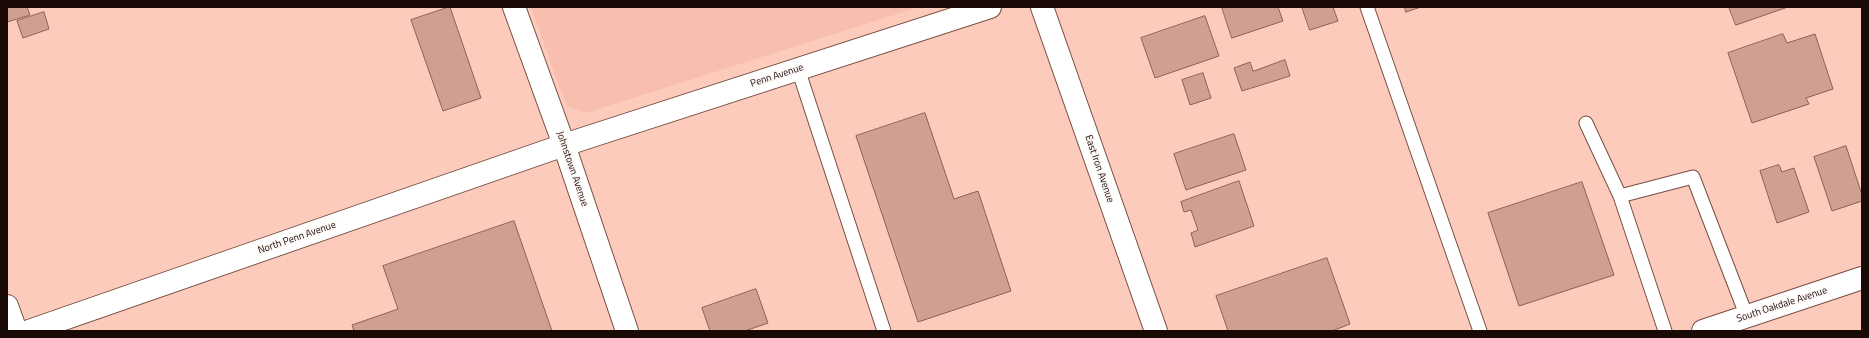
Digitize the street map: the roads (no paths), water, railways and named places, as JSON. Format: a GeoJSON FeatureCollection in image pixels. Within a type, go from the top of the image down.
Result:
{"type":"FeatureCollection","features":[{"type":"Feature","properties":{"kind":"street","name":"Johnstown Avenue"},"geometry":{"type":"LineString","coordinates":[[514,7],[564,145],[627,331]]}},
{"type":"Feature","properties":{"kind":"street","name":"Penn Avenue"},"geometry":{"type":"LineString","coordinates":[[564,145],[990,7]]}},
{"type":"Feature","properties":{"kind":"street","name":"East Iron Avenue"},"geometry":{"type":"LineString","coordinates":[[1042,7],[1156,331]]}},
{"type":"Feature","properties":{"kind":"street","name":"North Penn Avenue"},"geometry":{"type":"LineString","coordinates":[[30,331],[564,145]]}},
{"type":"Feature","properties":{"kind":"street","name":"South Oakdale Avenue"},"geometry":{"type":"LineString","coordinates":[[1703,331],[1862,278]]}},
{"type":"Feature","properties":{"kind":"street"},"geometry":{"type":"LineString","coordinates":[[7,306],[16,331]]}},
{"type":"Feature","properties":{"kind":"lane"},"geometry":{"type":"LineString","coordinates":[[1367,7],[1480,331]]}},
{"type":"Feature","properties":{"kind":"lane"},"geometry":{"type":"LineString","coordinates":[[798,69],[884,331]]}},
{"type":"Feature","properties":{"kind":"lane"},"geometry":{"type":"LineString","coordinates":[[1586,122],[1620,196],[1665,331]]}},
{"type":"Feature","properties":{"kind":"lane"},"geometry":{"type":"LineString","coordinates":[[1620,196],[1693,177],[1747,316]]}}]}
